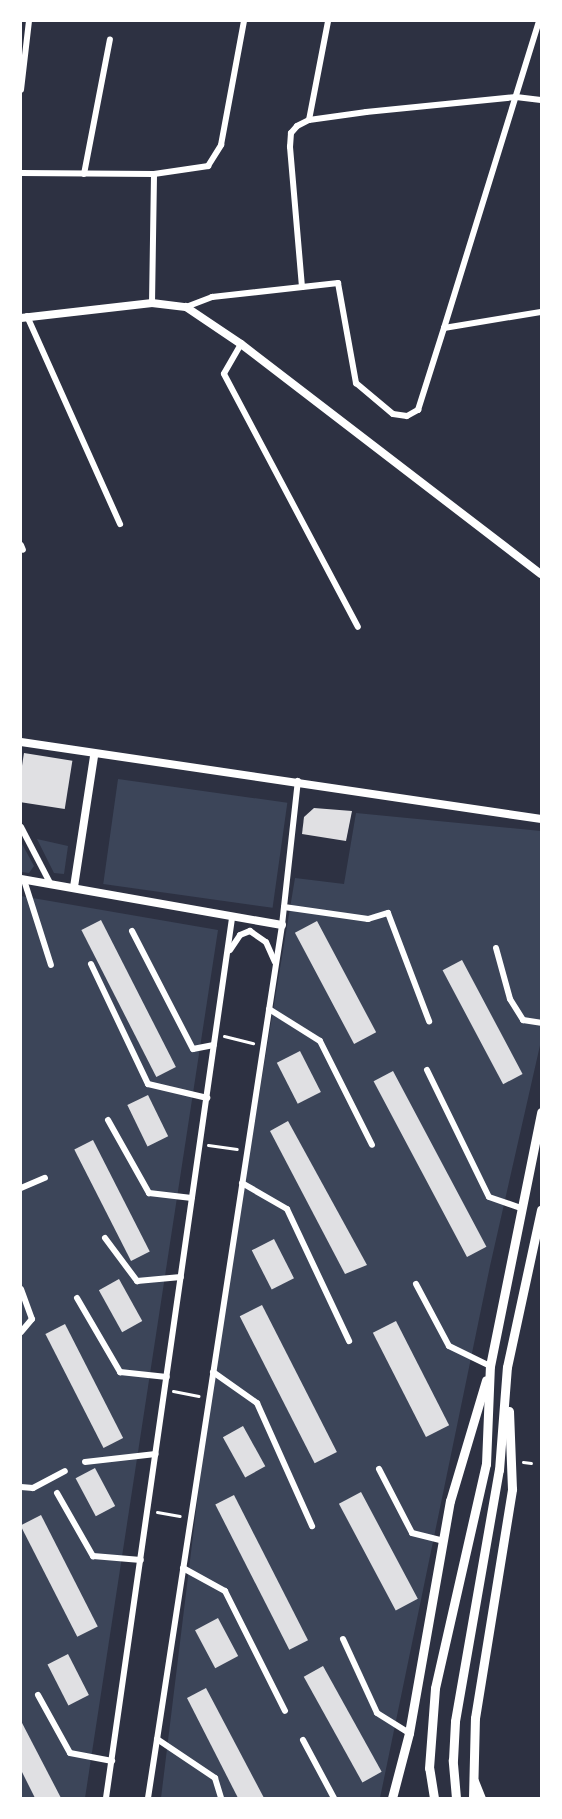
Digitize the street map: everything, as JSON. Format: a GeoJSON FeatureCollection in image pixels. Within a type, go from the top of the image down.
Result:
{"type":"FeatureCollection","features":[{"type":"Feature","properties":{"kind":"main road"},"geometry":{"type":"LineString","coordinates":[[392,1798],[409,1733],[450,1501],[490,1366],[541,1112]]}},
{"type":"Feature","properties":{"kind":"main road"},"geometry":{"type":"LineString","coordinates":[[456,1798],[453,1760],[455,1721],[499,1470],[507,1367],[541,1210]]}},
{"type":"Feature","properties":{"kind":"main road"},"geometry":{"type":"LineString","coordinates":[[434,1798],[429,1768],[435,1689],[486,1464],[490,1366]]}},
{"type":"Feature","properties":{"kind":"main road"},"geometry":{"type":"LineString","coordinates":[[473,1798],[471,1774],[475,1718],[512,1489],[507,1367]]}},
{"type":"Feature","properties":{"kind":"main road"},"geometry":{"type":"LineString","coordinates":[[471,1774],[481,1798]]}},
{"type":"Feature","properties":{"kind":"street"},"geometry":{"type":"LineString","coordinates":[[21,90],[30,21]]}},
{"type":"Feature","properties":{"kind":"street"},"geometry":{"type":"LineString","coordinates":[[21,173],[154,174],[208,166],[221,145],[244,21]]}},
{"type":"Feature","properties":{"kind":"street"},"geometry":{"type":"LineString","coordinates":[[309,120],[328,21]]}},
{"type":"Feature","properties":{"kind":"street"},"geometry":{"type":"LineString","coordinates":[[186,307],[212,297],[338,283],[356,383],[393,414],[407,416],[418,410],[539,21]]}},
{"type":"Feature","properties":{"kind":"street"},"geometry":{"type":"LineString","coordinates":[[84,174],[110,39]]}},
{"type":"Feature","properties":{"kind":"street"},"geometry":{"type":"LineString","coordinates":[[302,286],[290,147],[291,133],[309,120],[516,97],[541,100]]}},
{"type":"Feature","properties":{"kind":"street"},"geometry":{"type":"LineString","coordinates":[[152,303],[154,174]]}},
{"type":"Feature","properties":{"kind":"street"},"geometry":{"type":"LineString","coordinates":[[120,524],[24,317],[152,303],[186,307],[242,345],[541,574]]}},
{"type":"Feature","properties":{"kind":"street"},"geometry":{"type":"LineString","coordinates":[[444,328],[541,312]]}},
{"type":"Feature","properties":{"kind":"street"},"geometry":{"type":"LineString","coordinates":[[242,345],[224,374],[358,627]]}},
{"type":"Feature","properties":{"kind":"street"},"geometry":{"type":"LineString","coordinates":[[21,742],[94,756],[298,781],[541,819]]}},
{"type":"Feature","properties":{"kind":"street"},"geometry":{"type":"LineString","coordinates":[[74,887],[94,756]]}},
{"type":"Feature","properties":{"kind":"street"},"geometry":{"type":"LineString","coordinates":[[148,1798],[282,925],[298,781]]}},
{"type":"Feature","properties":{"kind":"street"},"geometry":{"type":"LineString","coordinates":[[21,827],[50,883]]}},
{"type":"Feature","properties":{"kind":"street"},"geometry":{"type":"LineString","coordinates":[[51,965],[23,879],[232,918],[282,925]]}},
{"type":"Feature","properties":{"kind":"street"},"geometry":{"type":"LineString","coordinates":[[284,907],[368,919],[388,913],[429,1021]]}},
{"type":"Feature","properties":{"kind":"street"},"geometry":{"type":"LineString","coordinates":[[106,1798],[232,918]]}},
{"type":"Feature","properties":{"kind":"street"},"geometry":{"type":"LineString","coordinates":[[132,931],[193,1049],[214,1045]]}},
{"type":"Feature","properties":{"kind":"street"},"geometry":{"type":"LineString","coordinates":[[227,957],[240,935],[250,931],[266,942],[276,965]]}},
{"type":"Feature","properties":{"kind":"street"},"geometry":{"type":"LineString","coordinates":[[496,948],[510,999],[524,1020],[541,1023]]}},
{"type":"Feature","properties":{"kind":"street"},"geometry":{"type":"LineString","coordinates":[[91,964],[148,1084],[207,1098]]}},
{"type":"Feature","properties":{"kind":"street"},"geometry":{"type":"LineString","coordinates":[[269,1009],[320,1041],[372,1145]]}},
{"type":"Feature","properties":{"kind":"street"},"geometry":{"type":"LineString","coordinates":[[427,1070],[489,1197],[521,1208]]}},
{"type":"Feature","properties":{"kind":"street"},"geometry":{"type":"LineString","coordinates":[[108,1120],[149,1193],[192,1198]]}},
{"type":"Feature","properties":{"kind":"street"},"geometry":{"type":"LineString","coordinates":[[21,1188],[45,1178]]}},
{"type":"Feature","properties":{"kind":"street"},"geometry":{"type":"LineString","coordinates":[[242,1183],[286,1209],[350,1341]]}},
{"type":"Feature","properties":{"kind":"street"},"geometry":{"type":"LineString","coordinates":[[105,1238],[137,1281],[181,1277]]}},
{"type":"Feature","properties":{"kind":"street"},"geometry":{"type":"LineString","coordinates":[[416,1284],[448,1346],[490,1366]]}},
{"type":"Feature","properties":{"kind":"street"},"geometry":{"type":"LineString","coordinates":[[21,1289],[32,1319],[21,1332]]}},
{"type":"Feature","properties":{"kind":"street"},"geometry":{"type":"LineString","coordinates":[[77,1298],[120,1372],[167,1377]]}},
{"type":"Feature","properties":{"kind":"street"},"geometry":{"type":"LineString","coordinates":[[213,1372],[257,1403],[312,1526]]}},
{"type":"Feature","properties":{"kind":"street"},"geometry":{"type":"LineString","coordinates":[[85,1462],[156,1455]]}},
{"type":"Feature","properties":{"kind":"street"},"geometry":{"type":"LineString","coordinates":[[379,1469],[412,1533],[443,1541]]}},
{"type":"Feature","properties":{"kind":"street"},"geometry":{"type":"LineString","coordinates":[[21,1487],[33,1488],[65,1471]]}},
{"type":"Feature","properties":{"kind":"street"},"geometry":{"type":"LineString","coordinates":[[57,1493],[93,1556],[141,1560]]}},
{"type":"Feature","properties":{"kind":"street"},"geometry":{"type":"LineString","coordinates":[[183,1568],[225,1591],[285,1711]]}},
{"type":"Feature","properties":{"kind":"street"},"geometry":{"type":"LineString","coordinates":[[343,1639],[377,1713],[409,1733]]}},
{"type":"Feature","properties":{"kind":"street"},"geometry":{"type":"LineString","coordinates":[[38,1695],[70,1753],[112,1761]]}},
{"type":"Feature","properties":{"kind":"street"},"geometry":{"type":"LineString","coordinates":[[157,1738],[215,1778],[221,1798]]}},
{"type":"Feature","properties":{"kind":"street"},"geometry":{"type":"LineString","coordinates":[[303,1740],[334,1798]]}},
{"type":"Feature","properties":{"kind":"path"},"geometry":{"type":"LineString","coordinates":[[216,1034],[264,1045]]}},
{"type":"Feature","properties":{"kind":"path"},"geometry":{"type":"LineString","coordinates":[[200,1144],[247,1151]]}},
{"type":"Feature","properties":{"kind":"path"},"geometry":{"type":"LineString","coordinates":[[165,1389],[210,1398]]}},
{"type":"Feature","properties":{"kind":"path"},"geometry":{"type":"LineString","coordinates":[[147,1511],[191,1518]]}},
{"type":"Feature","properties":{"kind":"shaded area"},"geometry":{"type":"Polygon","coordinates":[[[118,779],[287,803],[273,908],[103,884],[118,779]]]}},
{"type":"Feature","properties":{"kind":"shaded area"},"geometry":{"type":"Polygon","coordinates":[[[356,813],[541,831],[541,1041],[490,1266],[380,1798],[161,1798],[213,1372],[295,878],[344,884],[356,813]]]}},
{"type":"Feature","properties":{"kind":"shaded area"},"geometry":{"type":"Polygon","coordinates":[[[37,839],[68,846],[64,874],[54,873],[37,839]]]}},
{"type":"Feature","properties":{"kind":"shaded area"},"geometry":{"type":"Polygon","coordinates":[[[21,842],[34,866],[29,873],[21,872],[21,842]]]}},
{"type":"Feature","properties":{"kind":"shaded area"},"geometry":{"type":"Polygon","coordinates":[[[21,896],[218,930],[85,1798],[21,1798],[21,896]]]}},
{"type":"Feature","properties":{"kind":"building"},"geometry":{"type":"Polygon","coordinates":[[[24,753],[72,761],[65,809],[21,802],[21,772],[24,753]]]}},
{"type":"Feature","properties":{"kind":"building"},"geometry":{"type":"Polygon","coordinates":[[[314,808],[352,811],[346,841],[302,834],[304,817],[314,808]]]}},
{"type":"Feature","properties":{"kind":"building"},"geometry":{"type":"Polygon","coordinates":[[[101,920],[176,1067],[156,1077],[81,930],[101,920]]]}},
{"type":"Feature","properties":{"kind":"building"},"geometry":{"type":"Polygon","coordinates":[[[317,921],[376,1032],[354,1044],[295,933],[317,921]]]}},
{"type":"Feature","properties":{"kind":"building"},"geometry":{"type":"Polygon","coordinates":[[[462,960],[523,1074],[503,1084],[443,970],[462,960]]]}},
{"type":"Feature","properties":{"kind":"building"},"geometry":{"type":"Polygon","coordinates":[[[300,1051],[321,1092],[298,1104],[277,1063],[300,1051]]]}},
{"type":"Feature","properties":{"kind":"building"},"geometry":{"type":"Polygon","coordinates":[[[393,1071],[486,1247],[467,1257],[374,1081],[393,1071]]]}},
{"type":"Feature","properties":{"kind":"building"},"geometry":{"type":"Polygon","coordinates":[[[148,1095],[168,1136],[147,1146],[127,1105],[148,1095]]]}},
{"type":"Feature","properties":{"kind":"building"},"geometry":{"type":"Polygon","coordinates":[[[288,1121],[367,1265],[345,1274],[270,1131],[288,1121]]]}},
{"type":"Feature","properties":{"kind":"building"},"geometry":{"type":"Polygon","coordinates":[[[93,1140],[150,1251],[131,1261],[74,1150],[93,1140]]]}},
{"type":"Feature","properties":{"kind":"building"},"geometry":{"type":"Polygon","coordinates":[[[274,1239],[294,1278],[272,1290],[252,1250],[274,1239]]]}},
{"type":"Feature","properties":{"kind":"building"},"geometry":{"type":"Polygon","coordinates":[[[119,1279],[142,1321],[122,1332],[99,1290],[119,1279]]]}},
{"type":"Feature","properties":{"kind":"building"},"geometry":{"type":"Polygon","coordinates":[[[262,1305],[337,1452],[315,1463],[240,1316],[262,1305]]]}},
{"type":"Feature","properties":{"kind":"building"},"geometry":{"type":"Polygon","coordinates":[[[396,1321],[449,1425],[426,1437],[373,1333],[396,1321]]]}},
{"type":"Feature","properties":{"kind":"building"},"geometry":{"type":"Polygon","coordinates":[[[65,1324],[123,1438],[104,1448],[45,1334],[65,1324]]]}},
{"type":"Feature","properties":{"kind":"building"},"geometry":{"type":"Polygon","coordinates":[[[243,1426],[265,1466],[245,1477],[223,1437],[243,1426]]]}},
{"type":"Feature","properties":{"kind":"building"},"geometry":{"type":"Polygon","coordinates":[[[95,1468],[115,1506],[96,1516],[76,1478],[95,1468]]]}},
{"type":"Feature","properties":{"kind":"building"},"geometry":{"type":"Polygon","coordinates":[[[361,1492],[418,1599],[396,1611],[339,1504],[361,1492]]]}},
{"type":"Feature","properties":{"kind":"building"},"geometry":{"type":"Polygon","coordinates":[[[234,1495],[308,1640],[289,1650],[215,1505],[234,1495]]]}},
{"type":"Feature","properties":{"kind":"building"},"geometry":{"type":"Polygon","coordinates":[[[41,1515],[98,1626],[77,1637],[21,1526],[41,1515]]]}},
{"type":"Feature","properties":{"kind":"building"},"geometry":{"type":"Polygon","coordinates":[[[218,1618],[238,1656],[215,1668],[195,1630],[218,1618]]]}},
{"type":"Feature","properties":{"kind":"building"},"geometry":{"type":"Polygon","coordinates":[[[68,1654],[89,1695],[68,1705],[48,1664],[68,1654]]]}},
{"type":"Feature","properties":{"kind":"building"},"geometry":{"type":"Polygon","coordinates":[[[323,1666],[382,1772],[362,1782],[304,1677],[323,1666]]]}},
{"type":"Feature","properties":{"kind":"building"},"geometry":{"type":"Polygon","coordinates":[[[206,1688],[264,1798],[238,1798],[187,1698],[206,1688]]]}},
{"type":"Feature","properties":{"kind":"building"},"geometry":{"type":"Polygon","coordinates":[[[21,1721],[61,1798],[35,1798],[21,1770],[21,1721]]]}}]}
